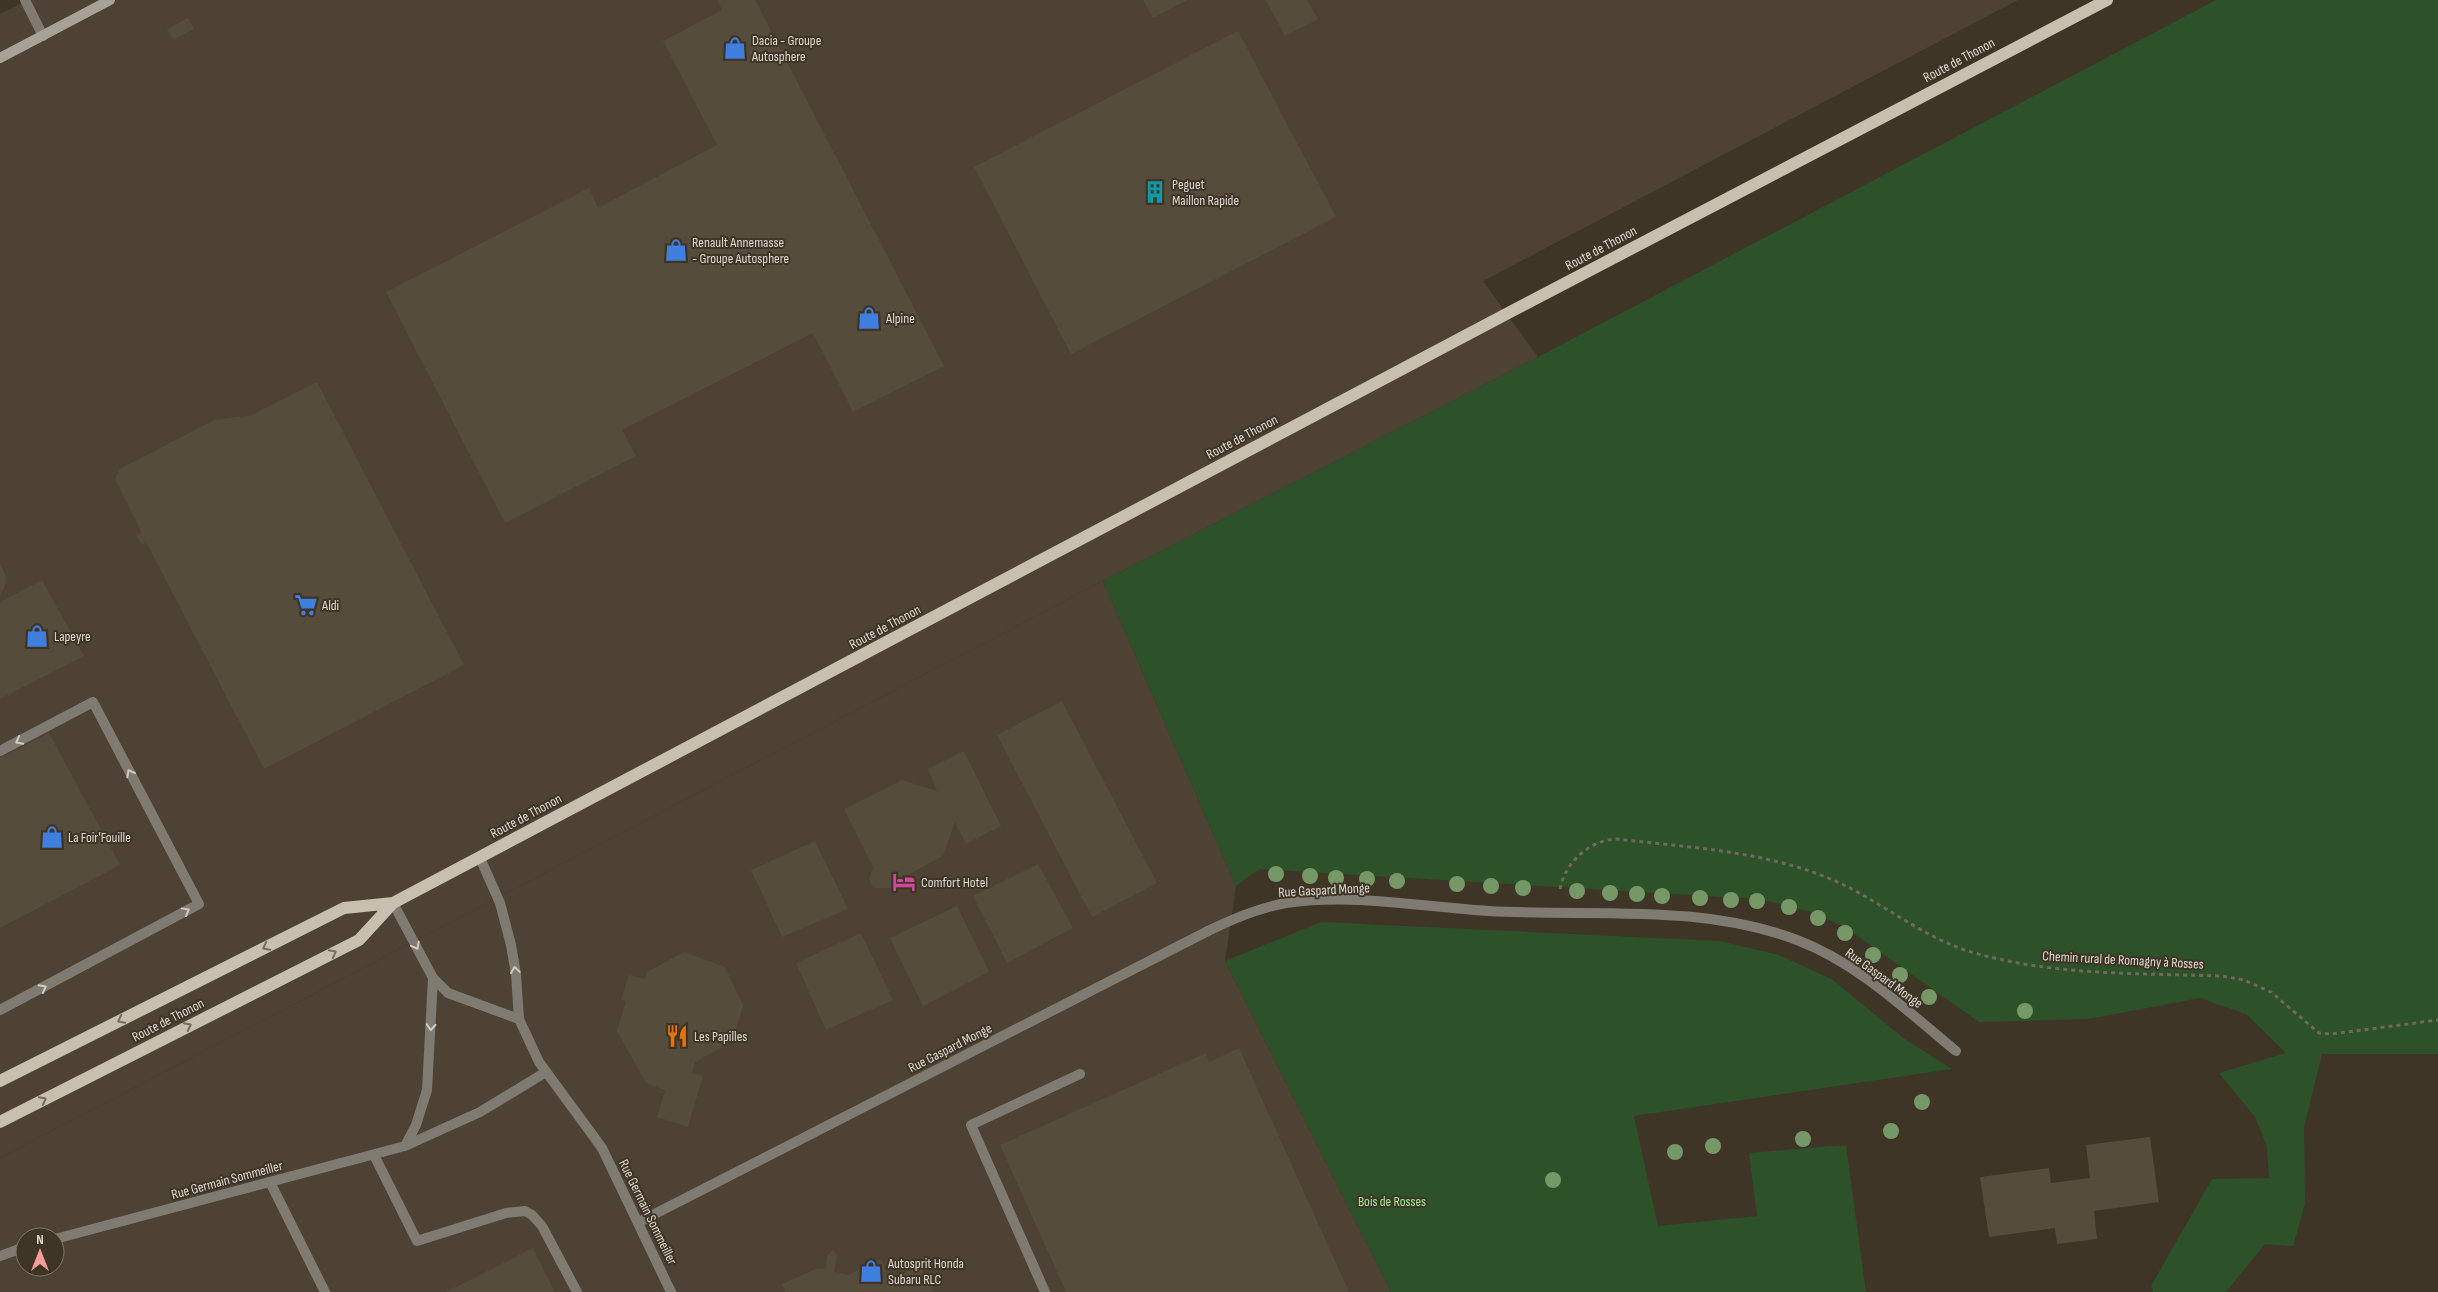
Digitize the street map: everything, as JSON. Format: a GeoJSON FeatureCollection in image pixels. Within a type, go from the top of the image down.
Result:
{"type":"FeatureCollection","features":[{"type":"Feature","properties":{"kind":"main road","name":"Route de Thonon"},"geometry":{"type":"LineString","coordinates":[[0,1122],[359,940],[393,903],[1503,316],[2107,0]]}},
{"type":"Feature","properties":{"kind":"main road","name":"Route de Thonon"},"geometry":{"type":"LineString","coordinates":[[0,1081],[344,908],[393,903]]}},
{"type":"Feature","properties":{"kind":"street"},"geometry":{"type":"LineString","coordinates":[[25,0],[43,36]]}},
{"type":"Feature","properties":{"kind":"street"},"geometry":{"type":"LineString","coordinates":[[0,58],[110,0]]}},
{"type":"Feature","properties":{"kind":"street"},"geometry":{"type":"LineString","coordinates":[[0,751],[93,702],[199,904],[0,1010]]}},
{"type":"Feature","properties":{"kind":"street","name":"Rue Germain Sommeiller"},"geometry":{"type":"LineString","coordinates":[[480,858],[500,903],[511,945],[516,974],[519,1019],[546,1072],[596,1138],[639,1222],[671,1292]]}},
{"type":"Feature","properties":{"kind":"street","name":"Rue Gaspard Monge"},"geometry":{"type":"LineString","coordinates":[[639,1222],[1208,931],[1254,910],[1288,903],[1355,900],[1490,911],[1716,919],[1783,934],[1820,950],[1862,975],[1956,1051]]}},
{"type":"Feature","properties":{"kind":"street"},"geometry":{"type":"LineString","coordinates":[[393,903],[433,978],[448,993],[519,1019]]}},
{"type":"Feature","properties":{"kind":"street"},"geometry":{"type":"LineString","coordinates":[[405,1146],[420,1117],[427,1090],[433,978]]}},
{"type":"Feature","properties":{"kind":"street","name":"Rue Germain Sommeiller"},"geometry":{"type":"LineString","coordinates":[[65,1236],[405,1146],[474,1116],[546,1072]]}},
{"type":"Feature","properties":{"kind":"street"},"geometry":{"type":"LineString","coordinates":[[1044,1292],[971,1125],[1080,1074]]}},
{"type":"Feature","properties":{"kind":"street"},"geometry":{"type":"LineString","coordinates":[[374,1155],[416,1241],[506,1213],[525,1211],[532,1215],[542,1226],[577,1292]]}},
{"type":"Feature","properties":{"kind":"street"},"geometry":{"type":"LineString","coordinates":[[270,1182],[325,1292]]}},
{"type":"Feature","properties":{"kind":"street"},"geometry":{"type":"LineString","coordinates":[[0,1256],[15,1251]]}},
{"type":"Feature","properties":{"kind":"path","name":"Chemin rural de Romagny à Rosses"},"geometry":{"type":"LineString","coordinates":[[1555,912],[1561,880],[1570,866],[1581,853],[1603,839],[1712,850],[1788,865],[1841,884],[1936,940],[2009,961],[2048,968],[2222,976],[2244,980],[2271,992],[2319,1033],[2332,1034],[2438,1020]]}},
{"type":"Feature","properties":{"kind":"shaded area"},"geometry":{"type":"Polygon","coordinates":[[[28,0],[2018,0],[1483,281],[1538,357],[1103,581],[0,1158],[0,14],[28,0]]]}},
{"type":"Feature","properties":{"kind":"shaded area"},"geometry":{"type":"Polygon","coordinates":[[[1103,581],[1236,886],[1225,961],[1391,1292],[0,1292],[0,1158],[1103,581]]]}},
{"type":"Feature","properties":{"kind":"green space"},"geometry":{"type":"Polygon","coordinates":[[[2216,0],[2438,0],[2438,1054],[2322,1054],[2304,1127],[2305,1204],[2293,1246],[2265,1244],[2226,1292],[2153,1292],[2151,1286],[2212,1179],[2269,1178],[2267,1146],[2255,1117],[2219,1073],[2286,1053],[2246,1014],[2200,998],[2089,1019],[1979,1022],[1846,928],[1812,912],[1759,899],[1259,869],[1236,886],[1103,581],[1538,357],[2216,0]]]}},
{"type":"Feature","properties":{"kind":"green space","name":"Bois de Rosses"},"geometry":{"type":"Polygon","coordinates":[[[1321,922],[1720,941],[1779,955],[1833,980],[1902,1037],[1952,1069],[1634,1116],[1658,1226],[1757,1216],[1749,1153],[1846,1145],[1866,1292],[1391,1292],[1225,961],[1321,922]]]}},
{"type":"Feature","properties":{"kind":"building","name":"Renault Annemasse - Groupe Autosphere"},"geometry":{"type":"Polygon","coordinates":[[[717,0],[755,0],[944,366],[853,412],[813,333],[622,430],[636,456],[505,523],[386,292],[589,188],[598,208],[717,145],[663,41],[722,10],[717,0]]]}},
{"type":"Feature","properties":{"kind":"building"},"geometry":{"type":"Polygon","coordinates":[[[1143,0],[1187,0],[1153,18],[1143,0]]]}},
{"type":"Feature","properties":{"kind":"building"},"geometry":{"type":"Polygon","coordinates":[[[1266,0],[1307,0],[1318,19],[1285,36],[1266,0]]]}},
{"type":"Feature","properties":{"kind":"building"},"geometry":{"type":"Polygon","coordinates":[[[188,18],[194,29],[173,40],[167,29],[188,18]]]}},
{"type":"Feature","properties":{"kind":"building","name":"Peguet Maillon Rapide"},"geometry":{"type":"Polygon","coordinates":[[[1238,31],[1336,217],[1071,354],[974,167],[1238,31]]]}},
{"type":"Feature","properties":{"kind":"building","name":"Aldi"},"geometry":{"type":"Polygon","coordinates":[[[317,382],[464,665],[264,769],[146,542],[142,545],[137,536],[142,533],[115,479],[120,469],[214,420],[252,415],[317,382]]]}},
{"type":"Feature","properties":{"kind":"building"},"geometry":{"type":"Polygon","coordinates":[[[0,563],[6,577],[6,583],[0,596],[0,563]]]}},
{"type":"Feature","properties":{"kind":"building","name":"Lapeyre"},"geometry":{"type":"Polygon","coordinates":[[[42,580],[84,656],[0,699],[0,602],[42,580]]]}},
{"type":"Feature","properties":{"kind":"building"},"geometry":{"type":"Polygon","coordinates":[[[1062,701],[1157,883],[1092,917],[997,735],[1062,701]]]}},
{"type":"Feature","properties":{"kind":"building","name":"La Foir'Fouille"},"geometry":{"type":"Polygon","coordinates":[[[49,733],[120,865],[0,928],[0,758],[49,733]]]}},
{"type":"Feature","properties":{"kind":"building"},"geometry":{"type":"Polygon","coordinates":[[[964,751],[1001,826],[966,844],[955,822],[943,856],[911,873],[907,884],[899,888],[873,888],[869,879],[873,867],[844,809],[902,780],[937,791],[928,769],[964,751]]]}},
{"type":"Feature","properties":{"kind":"building"},"geometry":{"type":"Polygon","coordinates":[[[815,841],[848,909],[782,937],[751,870],[815,841]]]}},
{"type":"Feature","properties":{"kind":"building"},"geometry":{"type":"Polygon","coordinates":[[[1038,864],[1073,928],[1007,963],[973,896],[1038,864]]]}},
{"type":"Feature","properties":{"kind":"building"},"geometry":{"type":"Polygon","coordinates":[[[957,906],[989,972],[923,1006],[890,938],[957,906]]]}},
{"type":"Feature","properties":{"kind":"building"},"geometry":{"type":"Polygon","coordinates":[[[861,933],[893,1000],[826,1030],[796,963],[861,933]]]}},
{"type":"Feature","properties":{"kind":"building","name":"Les Papilles"},"geometry":{"type":"Polygon","coordinates":[[[684,952],[725,967],[743,1005],[732,1042],[695,1062],[692,1073],[703,1076],[688,1127],[657,1117],[665,1090],[646,1083],[617,1031],[626,1001],[621,1000],[629,975],[645,979],[647,972],[684,952]]]}},
{"type":"Feature","properties":{"kind":"building"},"geometry":{"type":"Polygon","coordinates":[[[1239,1048],[1349,1292],[1066,1292],[1000,1145],[1206,1053],[1209,1062],[1239,1048]]]}},
{"type":"Feature","properties":{"kind":"building"},"geometry":{"type":"Polygon","coordinates":[[[2150,1137],[2159,1202],[2094,1211],[2097,1239],[2057,1244],[2055,1228],[1989,1237],[1980,1177],[2049,1168],[2051,1183],[2090,1178],[2086,1145],[2150,1137]]]}},
{"type":"Feature","properties":{"kind":"building"},"geometry":{"type":"Polygon","coordinates":[[[533,1248],[555,1292],[446,1292],[533,1248]]]}},
{"type":"Feature","properties":{"kind":"building","name":"Autosprit Honda Subaru RLC"},"geometry":{"type":"Polygon","coordinates":[[[833,1250],[837,1255],[834,1272],[848,1275],[881,1259],[889,1280],[920,1266],[933,1292],[785,1292],[782,1284],[818,1268],[825,1269],[827,1256],[833,1250]]]}},
{"type":"Feature","properties":{"kind":"place","name":"Dacia - Groupe Autosphere"},"geometry":{"type":"Point","coordinates":[735,48]}},
{"type":"Feature","properties":{"kind":"place","name":"Peguet Maillon Rapide"},"geometry":{"type":"Point","coordinates":[1155,192]}},
{"type":"Feature","properties":{"kind":"place","name":"Renault Annemasse - Groupe Autosphere"},"geometry":{"type":"Point","coordinates":[676,250]}},
{"type":"Feature","properties":{"kind":"place","name":"Alpine"},"geometry":{"type":"Point","coordinates":[869,318]}},
{"type":"Feature","properties":{"kind":"place","name":"Aldi"},"geometry":{"type":"Point","coordinates":[306,605]}},
{"type":"Feature","properties":{"kind":"place","name":"Lapeyre"},"geometry":{"type":"Point","coordinates":[37,636]}},
{"type":"Feature","properties":{"kind":"place","name":"La Foir'Fouille"},"geometry":{"type":"Point","coordinates":[52,837]}},
{"type":"Feature","properties":{"kind":"place","name":"Comfort Hotel"},"geometry":{"type":"Point","coordinates":[904,882]}},
{"type":"Feature","properties":{"kind":"place","name":"Les Papilles"},"geometry":{"type":"Point","coordinates":[677,1036]}},
{"type":"Feature","properties":{"kind":"place","name":"Autosprit Honda Subaru RLC"},"geometry":{"type":"Point","coordinates":[871,1271]}}]}
